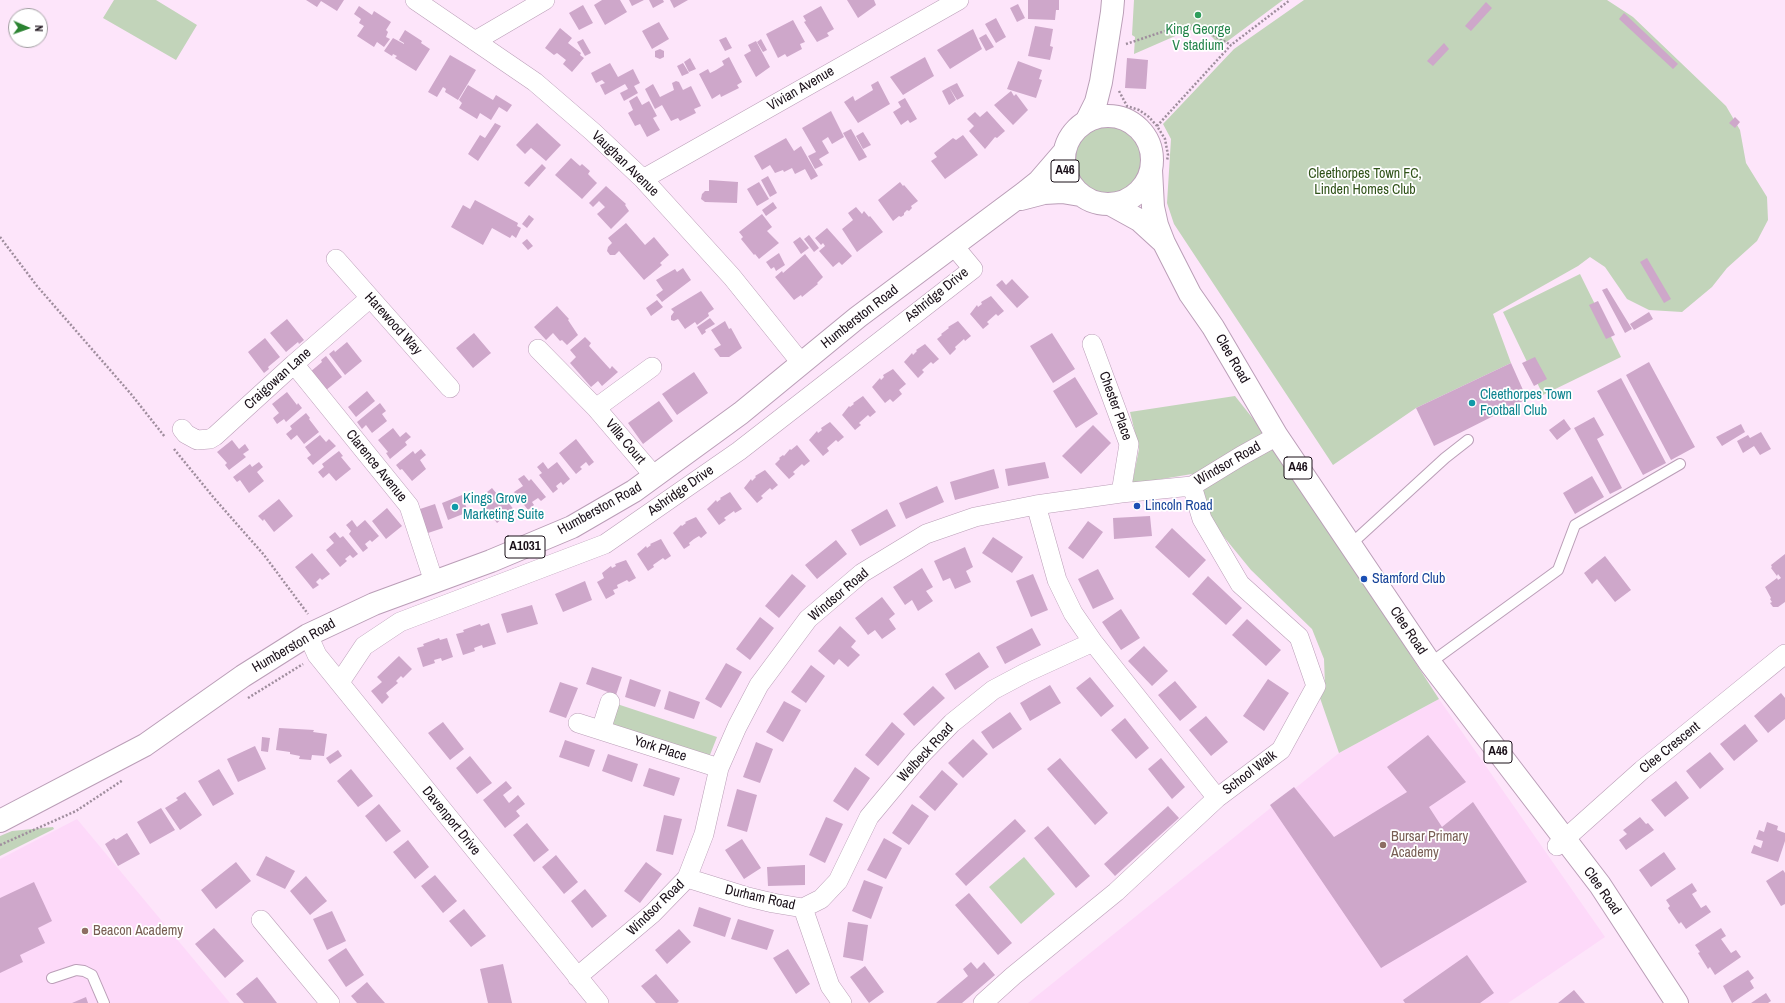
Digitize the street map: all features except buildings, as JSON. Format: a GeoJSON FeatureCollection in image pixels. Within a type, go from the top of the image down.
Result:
{"type":"FeatureCollection","features":[{"type":"Feature","properties":{"kind":"main road","name":"A46"},"geometry":{"type":"LineString","coordinates":[[1087,120],[1096,102],[1101,82],[1113,0]]}},
{"type":"Feature","properties":{"kind":"main road","name":"A46"},"geometry":{"type":"LineString","coordinates":[[1106,52],[1108,82],[1114,100],[1124,118]]}},
{"type":"Feature","properties":{"kind":"main road","name":"A46"},"geometry":{"type":"LineString","coordinates":[[1111,115],[1124,118],[1144,133],[1150,144],[1152,157],[1151,170],[1146,183],[1136,194],[1124,201],[1110,204],[1099,204],[1080,195],[1066,176],[1063,164],[1064,152],[1068,139],[1076,128],[1087,120],[1099,116],[1111,115]]}},
{"type":"Feature","properties":{"kind":"main road","name":"Humberston Road"},"geometry":{"type":"LineString","coordinates":[[0,821],[145,744],[243,676],[314,632],[374,604],[491,561],[572,527],[654,477],[741,413],[858,317],[1039,181],[1064,152]]}},
{"type":"Feature","properties":{"kind":"main road","name":"Clee Road"},"geometry":{"type":"LineString","coordinates":[[1151,170],[1153,207],[1157,225],[1164,243],[1190,294],[1213,327],[1277,436],[1430,664],[1561,843],[1600,885],[1677,1003]]}},
{"type":"Feature","properties":{"kind":"main road","name":"Humberston Road"},"geometry":{"type":"LineString","coordinates":[[1009,204],[1026,197],[1044,193],[1062,192],[1080,195]]}},
{"type":"Feature","properties":{"kind":"main road","name":"Clee Road"},"geometry":{"type":"LineString","coordinates":[[1110,204],[1139,220],[1164,243]]}},
{"type":"Feature","properties":{"kind":"street","name":"Vaughan Avenue"},"geometry":{"type":"LineString","coordinates":[[415,0],[535,82],[593,132],[643,179],[732,278],[802,364]]}},
{"type":"Feature","properties":{"kind":"street"},"geometry":{"type":"LineString","coordinates":[[475,41],[545,0]]}},
{"type":"Feature","properties":{"kind":"street","name":"Vivian Avenue"},"geometry":{"type":"LineString","coordinates":[[643,179],[959,0]]}},
{"type":"Feature","properties":{"kind":"street","name":"Ashridge Drive"},"geometry":{"type":"LineString","coordinates":[[340,682],[364,646],[400,622],[605,544],[739,451],[973,269],[954,245]]}},
{"type":"Feature","properties":{"kind":"street","name":"Harewood Way"},"geometry":{"type":"LineString","coordinates":[[336,260],[450,388]]}},
{"type":"Feature","properties":{"kind":"street","name":"Craigowan Lane"},"geometry":{"type":"LineString","coordinates":[[182,429],[186,434],[197,440],[210,439],[370,298]]}},
{"type":"Feature","properties":{"kind":"street","name":"Chester Place"},"geometry":{"type":"LineString","coordinates":[[1092,344],[1129,444],[1121,493]]}},
{"type":"Feature","properties":{"kind":"street","name":"Villa Court"},"geometry":{"type":"LineString","coordinates":[[538,349],[596,408],[654,477]]}},
{"type":"Feature","properties":{"kind":"street","name":"Clarence Avenue"},"geometry":{"type":"LineString","coordinates":[[294,364],[409,506],[434,582]]}},
{"type":"Feature","properties":{"kind":"street","name":"Villa Court"},"geometry":{"type":"LineString","coordinates":[[596,408],[652,367]]}},
{"type":"Feature","properties":{"kind":"street","name":"Windsor Road"},"geometry":{"type":"LineString","coordinates":[[577,977],[648,917],[687,878],[704,834],[719,768],[737,727],[759,685],[808,619],[862,573],[926,534],[975,517],[1036,505],[1121,493],[1192,486],[1240,456],[1277,436]]}},
{"type":"Feature","properties":{"kind":"street","name":"School Walk"},"geometry":{"type":"LineString","coordinates":[[983,1003],[1013,976],[1116,892],[1217,798],[1281,750],[1316,686],[1299,637],[1240,584],[1202,519],[1192,486]]}},
{"type":"Feature","properties":{"kind":"street"},"geometry":{"type":"LineString","coordinates":[[1036,505],[1057,580],[1072,613],[1093,642],[1217,798]]}},
{"type":"Feature","properties":{"kind":"street","name":"Davenport Drive"},"geometry":{"type":"LineString","coordinates":[[314,632],[317,655],[599,1003]]}},
{"type":"Feature","properties":{"kind":"street","name":"Welbeck Road"},"geometry":{"type":"LineString","coordinates":[[803,908],[821,899],[838,881],[870,817],[919,757],[952,723],[993,690],[1025,673],[1093,642]]}},
{"type":"Feature","properties":{"kind":"street","name":"Clee Crescent"},"geometry":{"type":"LineString","coordinates":[[1561,843],[1642,770],[1785,654]]}},
{"type":"Feature","properties":{"kind":"street"},"geometry":{"type":"LineString","coordinates":[[600,730],[610,702]]}},
{"type":"Feature","properties":{"kind":"street","name":"York Place"},"geometry":{"type":"LineString","coordinates":[[578,722],[719,768]]}},
{"type":"Feature","properties":{"kind":"street","name":"Durham Road"},"geometry":{"type":"LineString","coordinates":[[687,878],[748,897],[803,908],[830,986],[842,1003]]}},
{"type":"Feature","properties":{"kind":"street"},"geometry":{"type":"LineString","coordinates":[[261,920],[330,1003]]}},
{"type":"Feature","properties":{"kind":"lane"},"geometry":{"type":"LineString","coordinates":[[1350,545],[1445,458],[1468,440]]}},
{"type":"Feature","properties":{"kind":"lane"},"geometry":{"type":"LineString","coordinates":[[1430,664],[1558,570],[1575,525],[1680,464]]}},
{"type":"Feature","properties":{"kind":"lane"},"geometry":{"type":"LineString","coordinates":[[52,978],[76,970],[84,971],[92,975],[104,1003]]}},
{"type":"Feature","properties":{"kind":"path"},"geometry":{"type":"LineString","coordinates":[[1157,126],[1231,46],[1290,0]]}},
{"type":"Feature","properties":{"kind":"path"},"geometry":{"type":"LineString","coordinates":[[1106,52],[1168,30],[1197,26],[1231,46]]}},
{"type":"Feature","properties":{"kind":"path"},"geometry":{"type":"LineString","coordinates":[[0,237],[37,286],[131,394],[214,498],[264,555],[293,595],[314,632]]}},
{"type":"Feature","properties":{"kind":"shaded area","name":"Bursar Primary Academy"},"geometry":{"type":"Polygon","coordinates":[[[1439,699],[1605,937],[1508,1003],[1028,1003],[1339,753],[1439,699]]]}},
{"type":"Feature","properties":{"kind":"shaded area","name":"Beacon Academy"},"geometry":{"type":"Polygon","coordinates":[[[77,819],[230,1003],[0,1003],[0,859],[77,819]]]}},
{"type":"Feature","properties":{"kind":"green space"},"geometry":{"type":"Polygon","coordinates":[[[114,0],[156,0],[197,25],[176,60],[103,18],[114,0]]]}},
{"type":"Feature","properties":{"kind":"green space","name":"King George V stadium"},"geometry":{"type":"Polygon","coordinates":[[[1134,0],[1283,0],[1221,46],[1207,32],[1189,30],[1134,54],[1135,37],[1132,35],[1134,0]]]}},
{"type":"Feature","properties":{"kind":"green space","name":"Cleethorpes Town FC, Linden Homes Club"},"geometry":{"type":"Polygon","coordinates":[[[1304,0],[1607,0],[1633,17],[1726,106],[1740,130],[1746,163],[1767,197],[1768,220],[1757,241],[1727,268],[1712,287],[1682,312],[1649,310],[1627,299],[1605,267],[1590,257],[1578,266],[1493,314],[1511,363],[1416,408],[1333,465],[1174,224],[1167,203],[1171,139],[1163,124],[1234,49],[1304,0]]]}},
{"type":"Feature","properties":{"kind":"green space"},"geometry":{"type":"Polygon","coordinates":[[[1108,123],[1128,129],[1138,139],[1144,159],[1138,179],[1128,189],[1108,195],[1088,189],[1078,179],[1072,159],[1078,139],[1088,129],[1108,123]]]}},
{"type":"Feature","properties":{"kind":"green space"},"geometry":{"type":"Polygon","coordinates":[[[1580,274],[1621,357],[1543,395],[1503,312],[1580,274]]]}},
{"type":"Feature","properties":{"kind":"green space"},"geometry":{"type":"Polygon","coordinates":[[[1235,396],[1277,449],[1439,699],[1339,753],[1320,698],[1325,686],[1324,659],[1312,629],[1251,570],[1206,515],[1192,474],[1132,484],[1139,449],[1130,412],[1235,396]]]}},
{"type":"Feature","properties":{"kind":"green space"},"geometry":{"type":"Polygon","coordinates":[[[614,703],[717,737],[708,760],[607,727],[614,703]]]}},
{"type":"Feature","properties":{"kind":"green space"},"geometry":{"type":"Polygon","coordinates":[[[53,827],[54,829],[0,856],[0,836],[12,831],[53,827]]]}},
{"type":"Feature","properties":{"kind":"green space"},"geometry":{"type":"Polygon","coordinates":[[[1024,857],[1055,894],[1021,924],[989,887],[1024,857]]]}},
{"type":"Feature","properties":{"kind":"place","name":"King George V stadium"},"geometry":{"type":"Point","coordinates":[1198,15]}},
{"type":"Feature","properties":{"kind":"place","name":"Cleethorpes Town Football Club"},"geometry":{"type":"Point","coordinates":[1472,403]}},
{"type":"Feature","properties":{"kind":"place","name":"Lincoln Road"},"geometry":{"type":"Point","coordinates":[1137,506]}},
{"type":"Feature","properties":{"kind":"place","name":"Kings Grove Marketing Suite"},"geometry":{"type":"Point","coordinates":[455,507]}},
{"type":"Feature","properties":{"kind":"place","name":"Stamford Club"},"geometry":{"type":"Point","coordinates":[1364,579]}},
{"type":"Feature","properties":{"kind":"place","name":"Bursar Primary Academy"},"geometry":{"type":"Point","coordinates":[1383,845]}},
{"type":"Feature","properties":{"kind":"place","name":"Beacon Academy"},"geometry":{"type":"Point","coordinates":[85,931]}}]}
